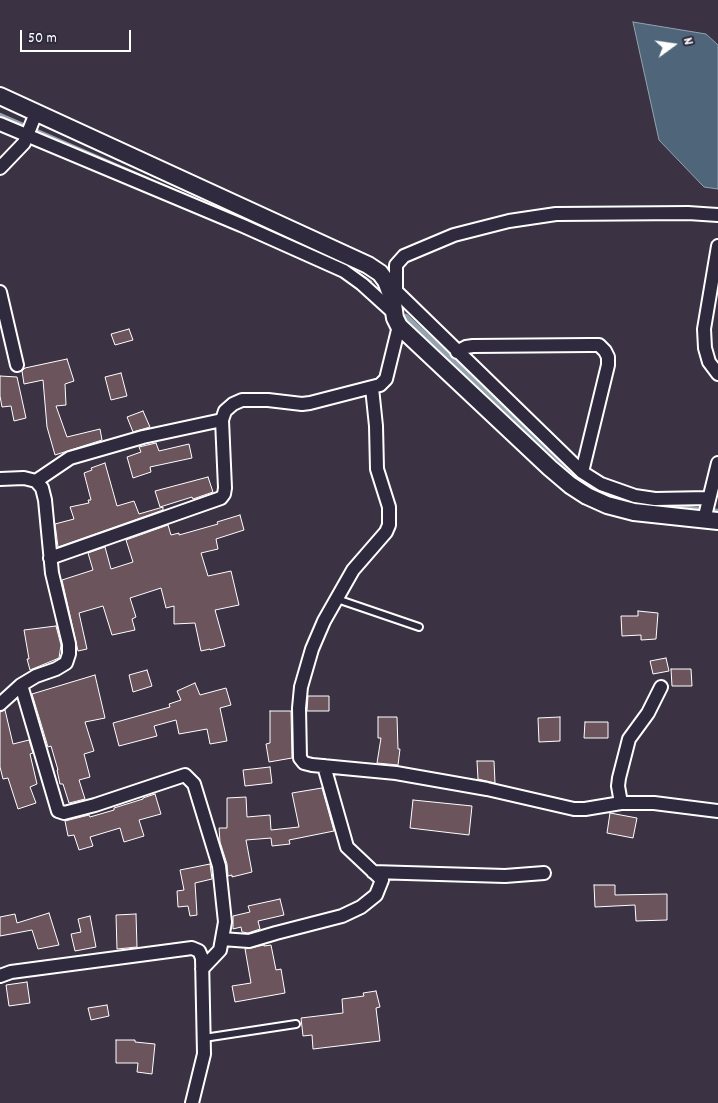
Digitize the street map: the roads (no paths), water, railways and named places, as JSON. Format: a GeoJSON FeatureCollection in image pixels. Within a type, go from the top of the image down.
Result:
{"type":"FeatureCollection","features":[{"type":"Feature","properties":{"kind":"street"},"geometry":{"type":"LineString","coordinates":[[0,96],[31,125],[241,225],[344,271],[457,352],[582,472],[600,484],[635,496],[709,511]]}},
{"type":"Feature","properties":{"kind":"street"},"geometry":{"type":"LineString","coordinates":[[0,124],[31,125],[368,265],[380,273],[386,281],[395,307],[570,486],[606,505],[625,510],[709,511]]}},
{"type":"Feature","properties":{"kind":"street"},"geometry":{"type":"LineString","coordinates":[[0,168],[20,148],[31,125]]}},
{"type":"Feature","properties":{"kind":"street"},"geometry":{"type":"LineString","coordinates":[[50,558],[221,498],[225,488],[222,420],[225,411],[233,404],[242,400],[268,400],[302,404],[380,385],[386,379],[395,307],[396,265],[404,256],[454,235],[508,221],[556,214],[688,213],[718,215]]}},
{"type":"Feature","properties":{"kind":"street"},"geometry":{"type":"LineString","coordinates":[[718,246],[704,329],[705,348],[709,362],[718,374]]}},
{"type":"Feature","properties":{"kind":"street"},"geometry":{"type":"LineString","coordinates":[[0,292],[17,365]]}},
{"type":"Feature","properties":{"kind":"street"},"geometry":{"type":"LineString","coordinates":[[457,352],[466,347],[473,346],[599,345],[608,357],[608,365],[582,472]]}},
{"type":"Feature","properties":{"kind":"street"},"geometry":{"type":"LineString","coordinates":[[372,388],[376,426],[377,468],[389,507],[390,525],[353,570],[324,621],[312,649],[301,687],[299,708],[300,758],[304,763],[405,775],[487,789],[574,809],[621,803],[654,803],[718,811]]}},
{"type":"Feature","properties":{"kind":"street"},"geometry":{"type":"LineString","coordinates":[[36,481],[70,458],[143,437],[222,420]]}},
{"type":"Feature","properties":{"kind":"street"},"geometry":{"type":"LineString","coordinates":[[709,511],[718,463]]}},
{"type":"Feature","properties":{"kind":"street"},"geometry":{"type":"LineString","coordinates":[[0,480],[24,478],[36,481],[42,488],[45,500],[50,558],[70,644],[70,654],[66,663],[56,670],[36,676],[21,685],[0,704]]}},
{"type":"Feature","properties":{"kind":"street"},"geometry":{"type":"LineString","coordinates":[[21,685],[58,811],[64,813],[95,806],[184,775],[194,784],[219,866],[225,922],[220,950],[202,969]]}},
{"type":"Feature","properties":{"kind":"street"},"geometry":{"type":"LineString","coordinates":[[621,803],[618,786],[629,739],[648,713],[661,686]]}},
{"type":"Feature","properties":{"kind":"street"},"geometry":{"type":"LineString","coordinates":[[222,939],[249,941],[276,932],[342,916],[361,907],[376,895],[382,880],[346,847],[324,766]]}},
{"type":"Feature","properties":{"kind":"street"},"geometry":{"type":"LineString","coordinates":[[373,872],[505,876],[544,873]]}},
{"type":"Feature","properties":{"kind":"street"},"geometry":{"type":"LineString","coordinates":[[0,976],[11,972],[192,948],[199,951],[202,958],[203,1065],[192,1103]]}},
{"type":"Feature","properties":{"kind":"lane"},"geometry":{"type":"LineString","coordinates":[[337,599],[419,627]]}},
{"type":"Feature","properties":{"kind":"lane"},"geometry":{"type":"LineString","coordinates":[[204,1038],[296,1024]]}},
{"type":"Feature","properties":{"kind":"water"},"geometry":{"type":"Polygon","coordinates":[[[633,22],[706,34],[718,45],[718,189],[704,187],[659,140],[633,22]]]}},
{"type":"Feature","properties":{"kind":"waterway"},"geometry":{"type":"LineString","coordinates":[[0,115],[147,179]]}},
{"type":"Feature","properties":{"kind":"waterway"},"geometry":{"type":"LineString","coordinates":[[346,266],[370,282]]}},
{"type":"Feature","properties":{"kind":"waterway"},"geometry":{"type":"LineString","coordinates":[[406,316],[585,484],[611,497],[632,501]]}},
{"type":"Feature","properties":{"kind":"waterway"},"geometry":{"type":"LineString","coordinates":[[647,504],[718,511]]}}]}
